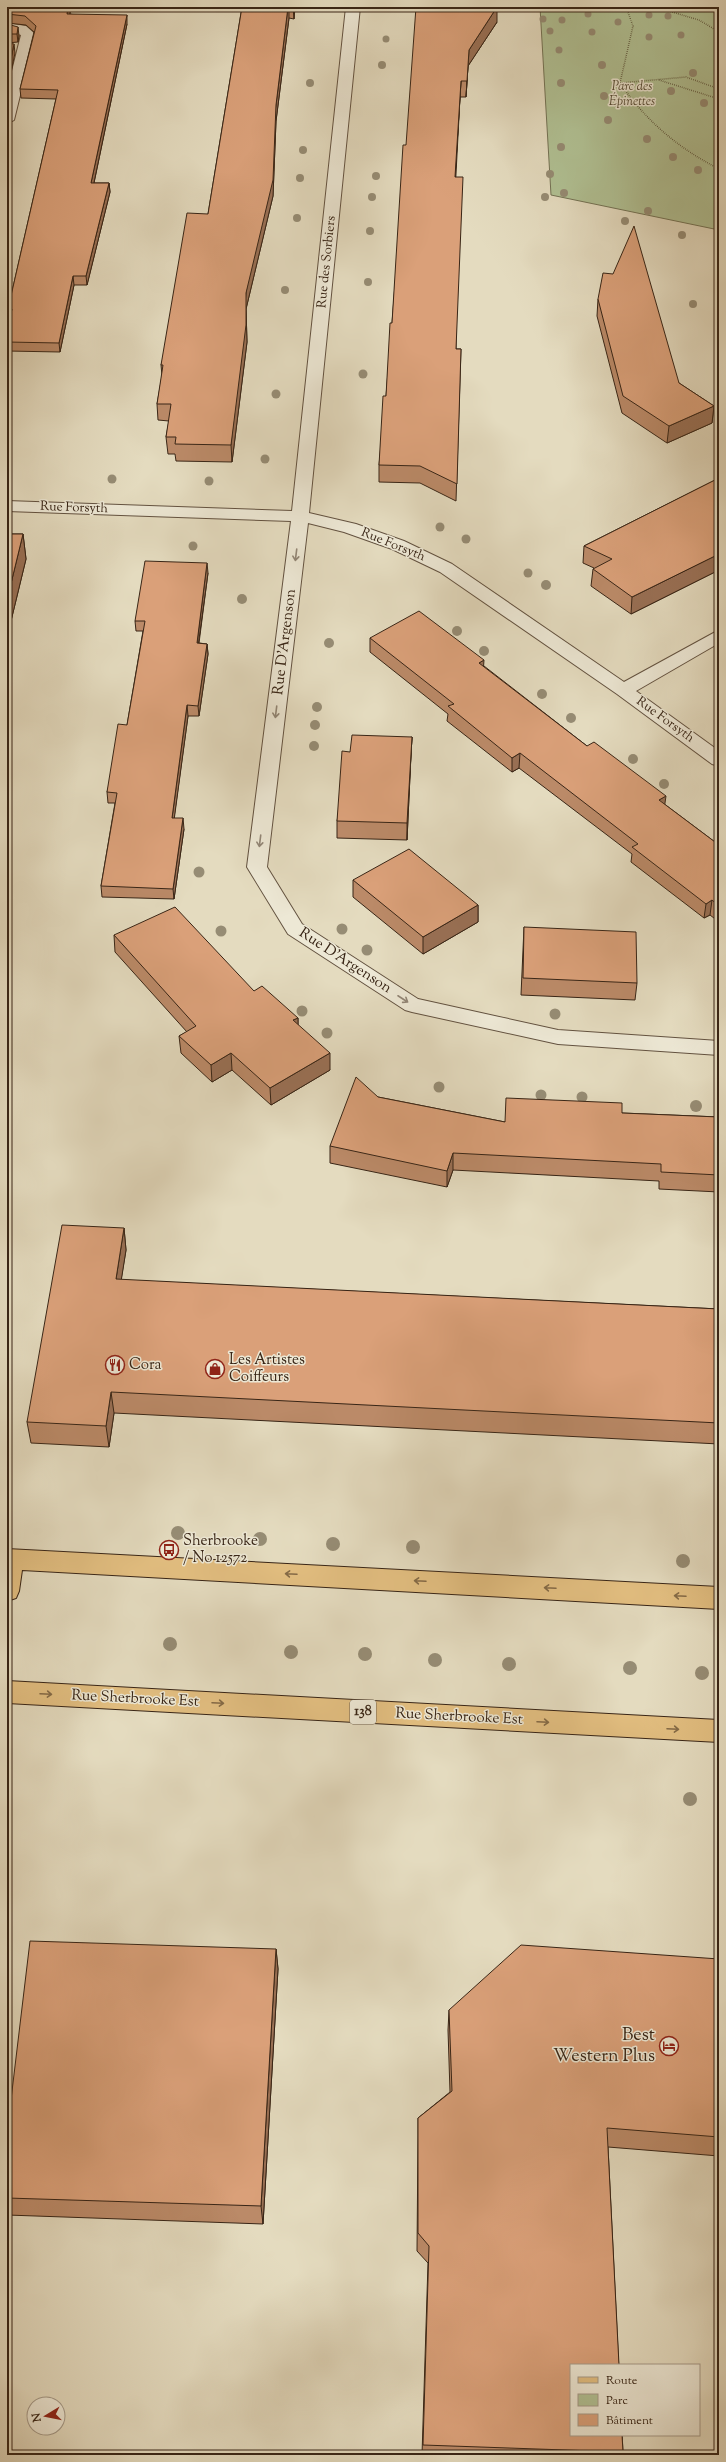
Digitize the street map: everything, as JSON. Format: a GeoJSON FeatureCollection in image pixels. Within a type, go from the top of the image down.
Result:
{"type":"FeatureCollection","features":[{"type":"Feature","properties":{"kind":"main road"},"geometry":{"type":"LineString","coordinates":[[7,1591],[10,1559],[719,1598]]}},
{"type":"Feature","properties":{"kind":"main road","name":"Rue Sherbrooke Est"},"geometry":{"type":"LineString","coordinates":[[7,1692],[719,1731]]}},
{"type":"Feature","properties":{"kind":"street","name":"Rue des Sorbiers"},"geometry":{"type":"LineString","coordinates":[[300,516],[353,7]]}},
{"type":"Feature","properties":{"kind":"street"},"geometry":{"type":"LineString","coordinates":[[7,26],[21,29],[28,34],[19,48],[7,120]]}},
{"type":"Feature","properties":{"kind":"street","name":"Rue Forsyth"},"geometry":{"type":"LineString","coordinates":[[7,506],[300,516],[350,528],[398,545],[446,568],[624,690],[719,760]]}},
{"type":"Feature","properties":{"kind":"street","name":"Rue D'Argenson"},"geometry":{"type":"LineString","coordinates":[[300,516],[257,867],[295,929],[412,1005],[558,1037],[719,1048]]}},
{"type":"Feature","properties":{"kind":"street"},"geometry":{"type":"LineString","coordinates":[[624,690],[719,636]]}},
{"type":"Feature","properties":{"kind":"path"},"geometry":{"type":"LineString","coordinates":[[626,7],[633,26],[620,83],[630,99],[673,142],[697,159],[719,169]]}},
{"type":"Feature","properties":{"kind":"path"},"geometry":{"type":"LineString","coordinates":[[655,7],[699,20],[719,32]]}},
{"type":"Feature","properties":{"kind":"path"},"geometry":{"type":"LineString","coordinates":[[620,83],[686,77],[719,89]]}},
{"type":"Feature","properties":{"kind":"path"},"geometry":{"type":"LineString","coordinates":[[658,80],[714,100],[719,99]]}},
{"type":"Feature","properties":{"kind":"green space","name":"Parc des Épinettes"},"geometry":{"type":"Polygon","coordinates":[[[540,7],[719,7],[719,230],[551,195],[540,7]]]}},
{"type":"Feature","properties":{"kind":"building"},"geometry":{"type":"Polygon","coordinates":[[[7,7],[68,7],[67,14],[127,15],[91,183],[109,183],[86,276],[73,276],[59,343],[7,342],[7,333],[12,309],[8,309],[58,90],[20,89],[36,26],[25,16],[7,14],[7,7]]]}},
{"type":"Feature","properties":{"kind":"building"},"geometry":{"type":"Polygon","coordinates":[[[242,7],[288,7],[276,105],[273,180],[246,293],[246,325],[231,445],[175,444],[176,437],[166,437],[171,404],[157,404],[163,365],[161,365],[187,213],[208,214],[242,7]]]}},
{"type":"Feature","properties":{"kind":"building"},"geometry":{"type":"Polygon","coordinates":[[[416,7],[497,7],[469,50],[467,81],[461,81],[455,177],[463,177],[456,349],[461,349],[457,484],[420,466],[379,465],[383,396],[386,396],[390,323],[392,323],[403,145],[406,145],[416,7]]]}},
{"type":"Feature","properties":{"kind":"building"},"geometry":{"type":"Polygon","coordinates":[[[7,24],[18,27],[17,34],[7,34],[7,24]]]}},
{"type":"Feature","properties":{"kind":"building"},"geometry":{"type":"Polygon","coordinates":[[[7,43],[14,44],[7,78],[7,43]]]}},
{"type":"Feature","properties":{"kind":"building"},"geometry":{"type":"Polygon","coordinates":[[[634,226],[679,383],[714,406],[669,426],[623,396],[598,299],[603,273],[613,274],[634,226]]]}},
{"type":"Feature","properties":{"kind":"building"},"geometry":{"type":"Polygon","coordinates":[[[719,478],[719,554],[632,597],[593,569],[612,559],[584,546],[719,478]]]}},
{"type":"Feature","properties":{"kind":"building"},"geometry":{"type":"Polygon","coordinates":[[[7,534],[23,534],[7,600],[7,534]]]}},
{"type":"Feature","properties":{"kind":"building"},"geometry":{"type":"Polygon","coordinates":[[[145,561],[207,563],[197,643],[207,644],[198,706],[187,705],[172,818],[183,818],[173,889],[101,886],[117,793],[107,792],[118,724],[127,725],[145,621],[135,621],[145,561]]]}},
{"type":"Feature","properties":{"kind":"building"},"geometry":{"type":"Polygon","coordinates":[[[419,611],[484,660],[479,663],[587,746],[594,742],[666,796],[659,800],[719,845],[719,906],[712,900],[706,904],[632,847],[638,844],[520,753],[512,758],[448,706],[454,704],[370,638],[419,611]]]}},
{"type":"Feature","properties":{"kind":"building"},"geometry":{"type":"Polygon","coordinates":[[[352,735],[412,737],[407,823],[337,821],[342,751],[350,752],[352,735]]]}},
{"type":"Feature","properties":{"kind":"building"},"geometry":{"type":"Polygon","coordinates":[[[409,849],[478,905],[423,937],[353,880],[409,849]]]}},
{"type":"Feature","properties":{"kind":"building"},"geometry":{"type":"Polygon","coordinates":[[[175,907],[254,991],[262,986],[298,1018],[293,1020],[330,1053],[270,1088],[231,1053],[211,1065],[179,1036],[196,1026],[114,935],[175,907]]]}},
{"type":"Feature","properties":{"kind":"building"},"geometry":{"type":"Polygon","coordinates":[[[524,927],[636,932],[637,983],[523,978],[524,927]]]}},
{"type":"Feature","properties":{"kind":"building"},"geometry":{"type":"Polygon","coordinates":[[[356,1077],[378,1097],[505,1122],[506,1098],[622,1103],[622,1113],[719,1117],[719,1175],[661,1172],[661,1164],[453,1153],[447,1171],[330,1146],[356,1077]]]}},
{"type":"Feature","properties":{"kind":"building"},"geometry":{"type":"Polygon","coordinates":[[[62,1225],[124,1228],[116,1279],[719,1309],[719,1423],[111,1392],[106,1426],[27,1422],[62,1225]]]}},
{"type":"Feature","properties":{"kind":"building"},"geometry":{"type":"Polygon","coordinates":[[[30,1941],[276,1949],[261,2206],[7,2198],[7,2133],[30,1941]]]}},
{"type":"Feature","properties":{"kind":"building"},"geometry":{"type":"Polygon","coordinates":[[[521,1945],[719,1959],[719,2137],[607,2128],[619,2364],[570,2364],[570,2436],[622,2436],[623,2452],[423,2445],[429,2246],[418,2233],[418,2118],[452,2091],[449,2010],[521,1945]]]}},
{"type":"Feature","properties":{"kind":"place","name":"Cora"},"geometry":{"type":"Point","coordinates":[115,1365]}},
{"type":"Feature","properties":{"kind":"place","name":"Les Artistes Coiffeurs"},"geometry":{"type":"Point","coordinates":[215,1369]}},
{"type":"Feature","properties":{"kind":"place","name":"Sherbrooke / No 12572"},"geometry":{"type":"Point","coordinates":[169,1550]}},
{"type":"Feature","properties":{"kind":"place","name":"Best Western Plus"},"geometry":{"type":"Point","coordinates":[669,2046]}}]}
